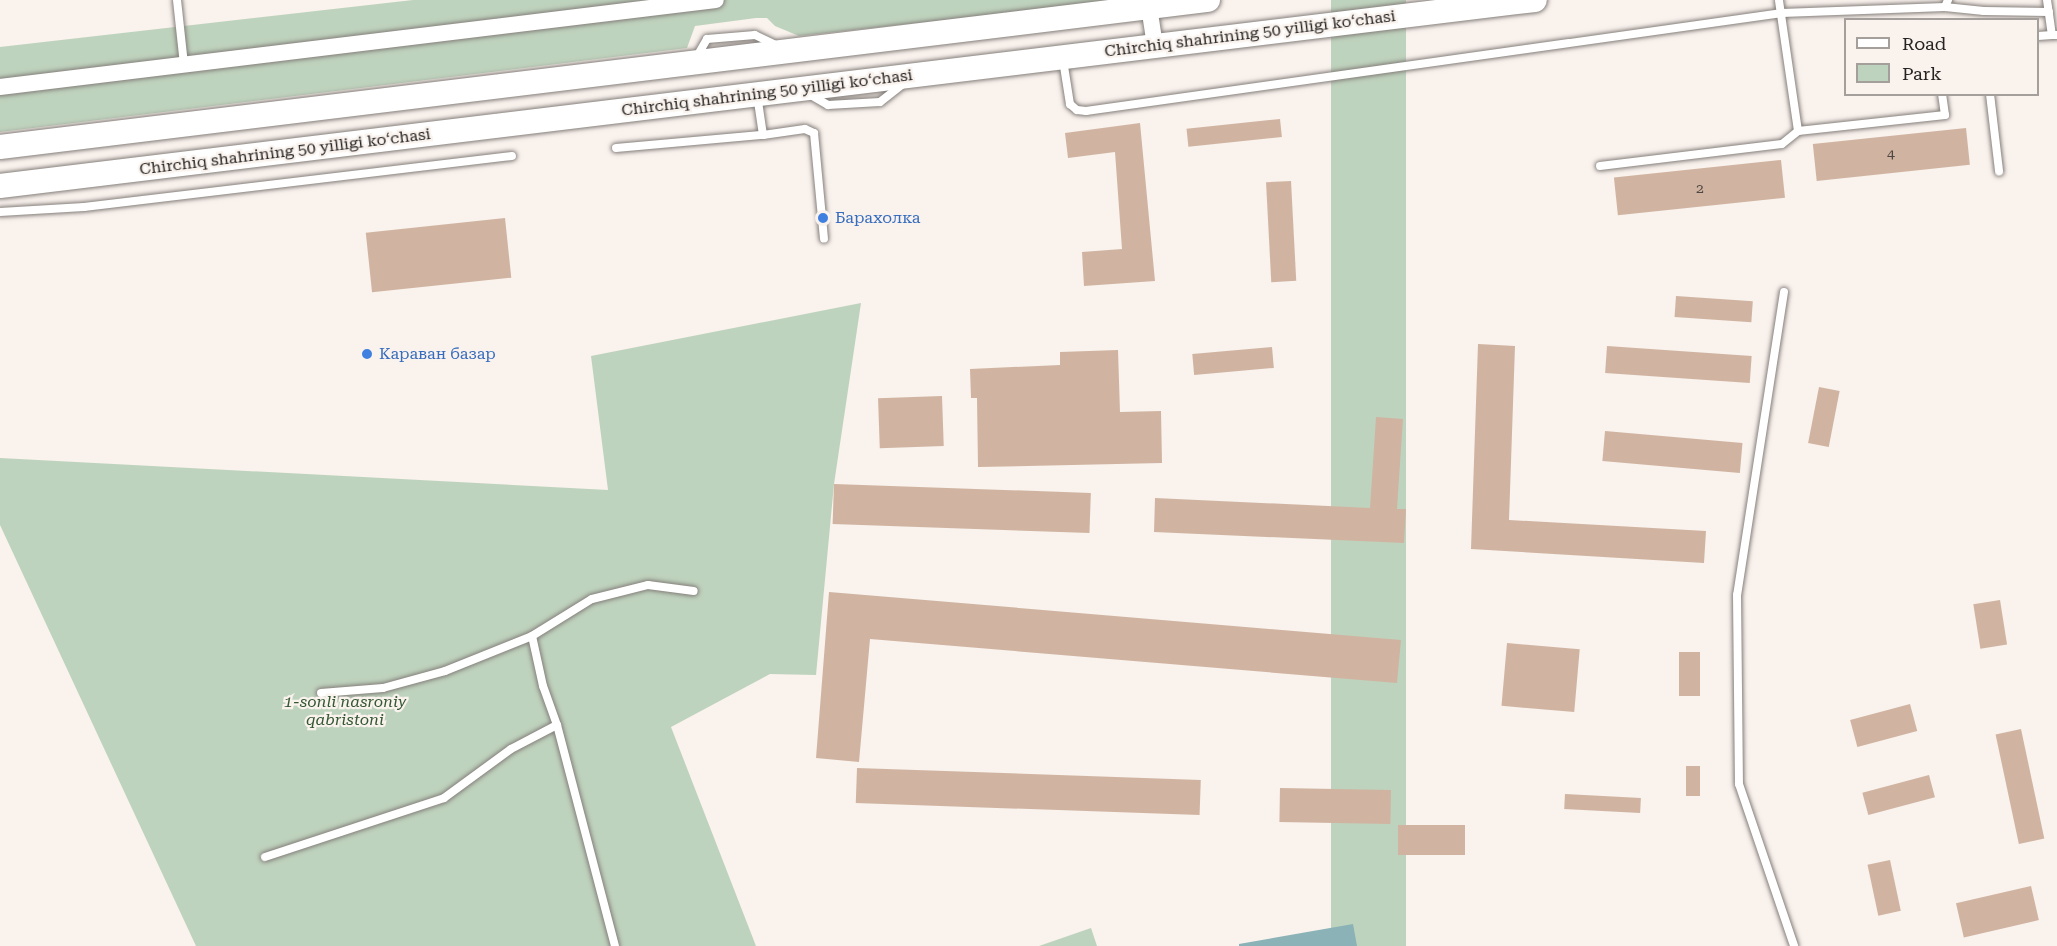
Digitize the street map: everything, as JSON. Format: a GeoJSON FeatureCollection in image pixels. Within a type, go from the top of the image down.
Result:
{"type":"FeatureCollection","features":[{"type":"Feature","properties":{"kind":"main road"},"geometry":{"type":"LineString","coordinates":[[0,147],[693,63],[1149,4],[1208,0]]}},
{"type":"Feature","properties":{"kind":"main road","name":"Chirchiq shahrining 50 yilligi koʻchasi"},"geometry":{"type":"LineString","coordinates":[[0,186],[1535,0]]}},
{"type":"Feature","properties":{"kind":"street"},"geometry":{"type":"LineString","coordinates":[[0,87],[716,0]]}},
{"type":"Feature","properties":{"kind":"street"},"geometry":{"type":"LineString","coordinates":[[1149,4],[1155,46]]}},
{"type":"Feature","properties":{"kind":"lane"},"geometry":{"type":"LineString","coordinates":[[177,0],[184,64]]}},
{"type":"Feature","properties":{"kind":"lane"},"geometry":{"type":"LineString","coordinates":[[1779,0],[1798,131]]}},
{"type":"Feature","properties":{"kind":"lane"},"geometry":{"type":"LineString","coordinates":[[2039,36],[2055,35],[2048,0]]}},
{"type":"Feature","properties":{"kind":"lane"},"geometry":{"type":"LineString","coordinates":[[1063,58],[1071,104],[1077,110],[1086,111],[1782,14],[1946,3],[1984,11],[2049,12]]}},
{"type":"Feature","properties":{"kind":"lane"},"geometry":{"type":"LineString","coordinates":[[756,94],[763,135]]}},
{"type":"Feature","properties":{"kind":"lane"},"geometry":{"type":"LineString","coordinates":[[1600,166],[1782,144],[1798,131],[1945,115],[1942,96]]}},
{"type":"Feature","properties":{"kind":"lane"},"geometry":{"type":"LineString","coordinates":[[1990,96],[1999,171]]}},
{"type":"Feature","properties":{"kind":"lane"},"geometry":{"type":"LineString","coordinates":[[615,148],[805,129],[814,133],[824,239]]}},
{"type":"Feature","properties":{"kind":"lane"},"geometry":{"type":"LineString","coordinates":[[0,212],[84,207],[512,156]]}},
{"type":"Feature","properties":{"kind":"lane"},"geometry":{"type":"LineString","coordinates":[[1784,292],[1737,595],[1739,784],[1794,946]]}},
{"type":"Feature","properties":{"kind":"lane"},"geometry":{"type":"LineString","coordinates":[[321,693],[383,688],[445,671],[532,636],[592,599],[648,585],[694,591]]}},
{"type":"Feature","properties":{"kind":"lane"},"geometry":{"type":"LineString","coordinates":[[532,636],[543,686],[557,725],[615,946]]}},
{"type":"Feature","properties":{"kind":"lane"},"geometry":{"type":"LineString","coordinates":[[265,857],[444,798],[511,749],[557,725]]}},
{"type":"Feature","properties":{"kind":"green space"},"geometry":{"type":"Polygon","coordinates":[[[413,0],[1128,0],[799,36],[775,26],[767,18],[756,18],[695,26],[687,48],[0,132],[0,47],[413,0]]]}},
{"type":"Feature","properties":{"kind":"green space"},"geometry":{"type":"Polygon","coordinates":[[[1331,0],[1406,0],[1406,946],[1331,946],[1331,0]]]}},
{"type":"Feature","properties":{"kind":"green space","name":"1-sonli nasroniy qabristoni"},"geometry":{"type":"Polygon","coordinates":[[[861,303],[834,484],[816,675],[770,674],[671,727],[756,946],[196,946],[0,525],[0,458],[608,490],[591,356],[861,303]]]}},
{"type":"Feature","properties":{"kind":"green space"},"geometry":{"type":"Polygon","coordinates":[[[1091,928],[1097,946],[1039,946],[1091,928]]]}},
{"type":"Feature","properties":{"kind":"water"},"geometry":{"type":"Polygon","coordinates":[[[1353,924],[1357,946],[1239,946],[1239,944],[1353,924]]]}},
{"type":"Feature","properties":{"kind":"building"},"geometry":{"type":"Polygon","coordinates":[[[1280,119],[1282,137],[1188,147],[1187,129],[1280,119]]]}},
{"type":"Feature","properties":{"kind":"building"},"geometry":{"type":"Polygon","coordinates":[[[1140,123],[1155,281],[1084,286],[1082,252],[1122,249],[1115,152],[1068,158],[1065,133],[1140,123]]]}},
{"type":"Feature","properties":{"kind":"building"},"geometry":{"type":"Polygon","coordinates":[[[1966,128],[1970,165],[1817,181],[1813,144],[1966,128]]]}},
{"type":"Feature","properties":{"kind":"building"},"geometry":{"type":"Polygon","coordinates":[[[1781,160],[1785,198],[1618,215],[1614,178],[1781,160]]]}},
{"type":"Feature","properties":{"kind":"building"},"geometry":{"type":"Polygon","coordinates":[[[1291,181],[1296,281],[1271,282],[1266,182],[1291,181]]]}},
{"type":"Feature","properties":{"kind":"building"},"geometry":{"type":"Polygon","coordinates":[[[505,218],[511,278],[372,292],[366,233],[505,218]]]}},
{"type":"Feature","properties":{"kind":"building"},"geometry":{"type":"Polygon","coordinates":[[[1676,296],[1753,301],[1751,322],[1675,317],[1676,296]]]}},
{"type":"Feature","properties":{"kind":"building"},"geometry":{"type":"Polygon","coordinates":[[[1478,344],[1515,346],[1509,520],[1706,531],[1704,563],[1471,549],[1478,344]]]}},
{"type":"Feature","properties":{"kind":"building"},"geometry":{"type":"Polygon","coordinates":[[[1607,346],[1752,356],[1750,383],[1605,373],[1607,346]]]}},
{"type":"Feature","properties":{"kind":"building"},"geometry":{"type":"Polygon","coordinates":[[[1272,347],[1274,368],[1194,375],[1192,354],[1272,347]]]}},
{"type":"Feature","properties":{"kind":"building"},"geometry":{"type":"Polygon","coordinates":[[[1118,350],[1120,412],[1161,411],[1162,463],[978,467],[977,398],[971,398],[970,369],[1060,365],[1060,352],[1118,350]]]}},
{"type":"Feature","properties":{"kind":"building"},"geometry":{"type":"Polygon","coordinates":[[[1819,387],[1840,391],[1829,447],[1808,443],[1819,387]]]}},
{"type":"Feature","properties":{"kind":"building"},"geometry":{"type":"Polygon","coordinates":[[[942,396],[944,446],[880,448],[878,398],[942,396]]]}},
{"type":"Feature","properties":{"kind":"building"},"geometry":{"type":"Polygon","coordinates":[[[1376,417],[1403,419],[1397,509],[1406,509],[1404,543],[1154,532],[1155,498],[1370,508],[1376,417]]]}},
{"type":"Feature","properties":{"kind":"building"},"geometry":{"type":"Polygon","coordinates":[[[1605,431],[1742,443],[1740,473],[1602,461],[1605,431]]]}},
{"type":"Feature","properties":{"kind":"building"},"geometry":{"type":"Polygon","coordinates":[[[834,484],[1091,493],[1089,533],[833,524],[834,484]]]}},
{"type":"Feature","properties":{"kind":"building"},"geometry":{"type":"Polygon","coordinates":[[[829,592],[1401,640],[1397,683],[870,639],[859,762],[816,758],[829,592]]]}},
{"type":"Feature","properties":{"kind":"building"},"geometry":{"type":"Polygon","coordinates":[[[2000,600],[2007,644],[1980,649],[1973,604],[2000,600]]]}},
{"type":"Feature","properties":{"kind":"building"},"geometry":{"type":"Polygon","coordinates":[[[1507,643],[1580,649],[1574,712],[1502,706],[1507,643]]]}},
{"type":"Feature","properties":{"kind":"building"},"geometry":{"type":"Polygon","coordinates":[[[1679,652],[1700,652],[1700,696],[1679,696],[1679,652]]]}},
{"type":"Feature","properties":{"kind":"building"},"geometry":{"type":"Polygon","coordinates":[[[1910,704],[1917,731],[1857,747],[1850,720],[1910,704]]]}},
{"type":"Feature","properties":{"kind":"building"},"geometry":{"type":"Polygon","coordinates":[[[2021,729],[2044,839],[2019,844],[1996,734],[2021,729]]]}},
{"type":"Feature","properties":{"kind":"building"},"geometry":{"type":"Polygon","coordinates":[[[1686,766],[1700,766],[1700,796],[1686,796],[1686,766]]]}},
{"type":"Feature","properties":{"kind":"building"},"geometry":{"type":"Polygon","coordinates":[[[857,768],[1201,780],[1200,815],[856,803],[857,768]]]}},
{"type":"Feature","properties":{"kind":"building"},"geometry":{"type":"Polygon","coordinates":[[[1929,775],[1935,797],[1868,815],[1862,793],[1929,775]]]}},
{"type":"Feature","properties":{"kind":"building"},"geometry":{"type":"Polygon","coordinates":[[[1280,788],[1391,790],[1390,824],[1279,822],[1280,788]]]}},
{"type":"Feature","properties":{"kind":"building"},"geometry":{"type":"Polygon","coordinates":[[[1565,794],[1641,798],[1640,813],[1564,809],[1565,794]]]}},
{"type":"Feature","properties":{"kind":"building"},"geometry":{"type":"Polygon","coordinates":[[[1398,825],[1465,825],[1465,855],[1398,855],[1398,825]]]}},
{"type":"Feature","properties":{"kind":"building"},"geometry":{"type":"Polygon","coordinates":[[[1890,860],[1901,911],[1878,916],[1868,865],[1890,860]]]}},
{"type":"Feature","properties":{"kind":"building"},"geometry":{"type":"Polygon","coordinates":[[[2031,886],[2039,920],[1964,937],[1956,903],[2031,886]]]}},
{"type":"Feature","properties":{"kind":"place","name":"Барахолка"},"geometry":{"type":"Point","coordinates":[823,218]}},
{"type":"Feature","properties":{"kind":"place","name":"Караван базар"},"geometry":{"type":"Point","coordinates":[367,354]}}]}
